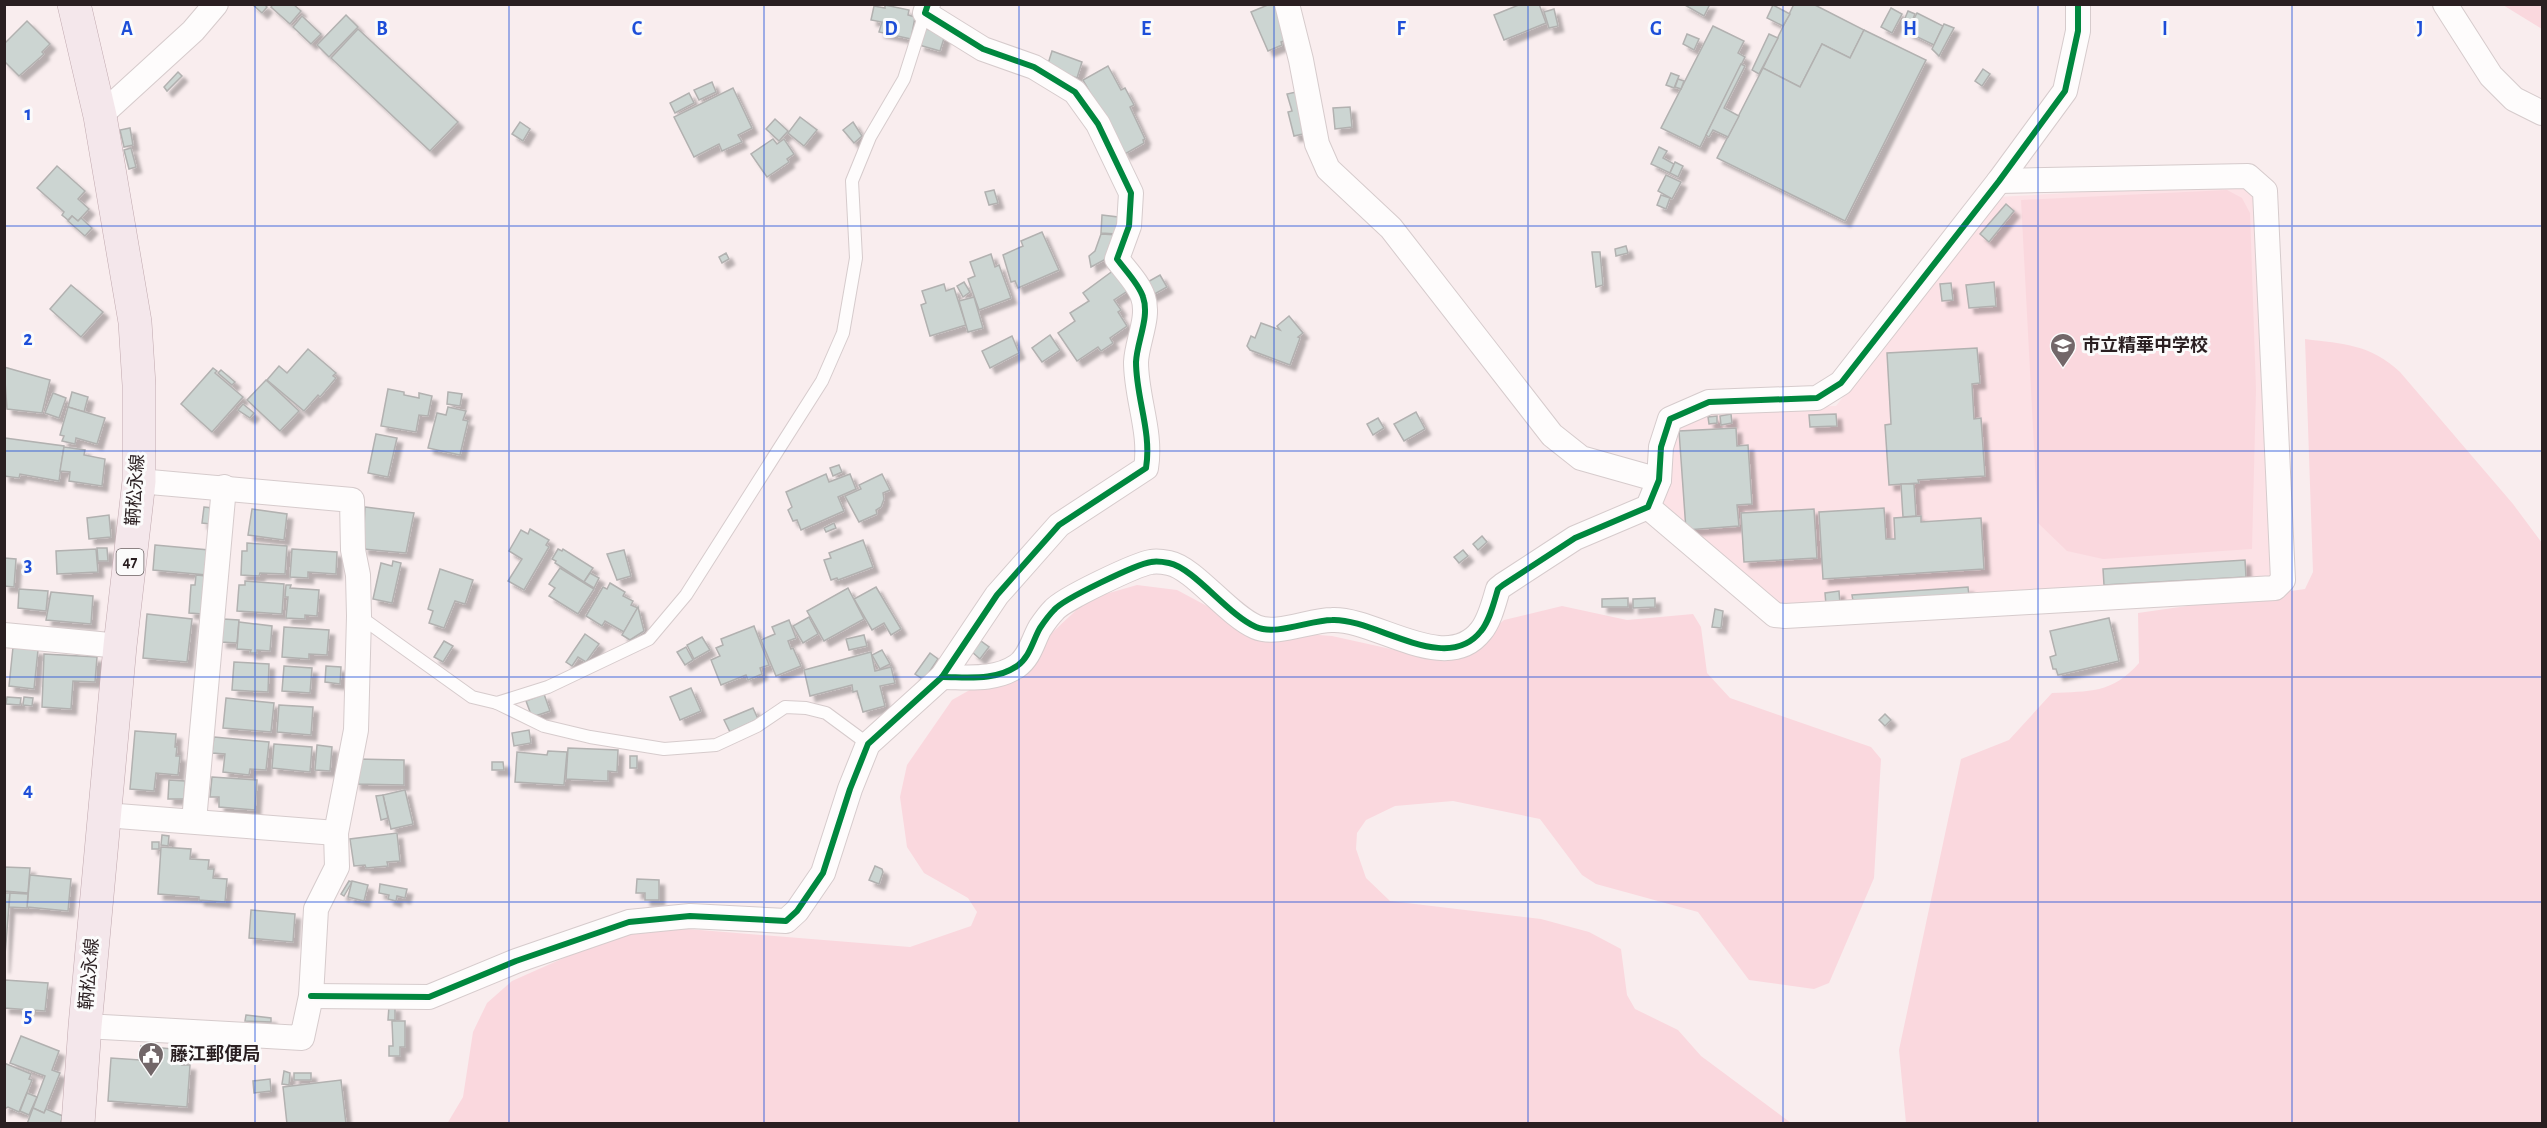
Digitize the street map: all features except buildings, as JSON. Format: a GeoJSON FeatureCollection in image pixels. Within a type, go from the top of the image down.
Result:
{"type":"FeatureCollection","features":[{"type":"Feature","properties":{"kind":"main road","name":"鞆松永線"},"geometry":{"type":"LineString","coordinates":[[74,4],[100,116],[135,322],[139,385],[139,481],[120,646],[78,1124]]}},
{"type":"Feature","properties":{"kind":"street"},"geometry":{"type":"LineString","coordinates":[[100,116],[193,31],[216,4]]}},
{"type":"Feature","properties":{"kind":"street"},"geometry":{"type":"LineString","coordinates":[[1287,4],[1301,60],[1317,144],[1328,170],[1391,228],[1552,435],[1581,458],[1659,480]]}},
{"type":"Feature","properties":{"kind":"street"},"geometry":{"type":"LineString","coordinates":[[942,677],[988,678],[1017,666],[1027,657],[1040,628],[1056,607],[1074,595],[1151,562],[1170,563],[1183,569],[1236,615],[1257,628],[1270,631],[1333,620],[1354,622],[1436,649],[1455,647],[1468,642],[1482,631],[1498,589],[1503,585],[1575,538],[1648,507],[1659,480],[1662,447],[1670,418],[1709,402],[1817,398],[1841,383],[1999,181],[2064,91],[2078,31],[2078,4]]}},
{"type":"Feature","properties":{"kind":"street"},"geometry":{"type":"LineString","coordinates":[[2445,4],[2491,76],[2514,99],[2542,113]]}},
{"type":"Feature","properties":{"kind":"street"},"geometry":{"type":"LineString","coordinates":[[311,996],[429,997],[516,961],[629,922],[690,916],[786,921],[797,911],[822,873],[850,789],[868,744],[942,677],[997,594],[1059,525],[1146,468],[1150,448],[1139,393],[1136,361],[1145,311],[1143,297],[1117,259],[1129,226],[1131,193],[1098,124],[1075,92],[1034,67],[983,49],[926,9]]}},
{"type":"Feature","properties":{"kind":"street"},"geometry":{"type":"LineString","coordinates":[[1648,507],[1775,615],[2275,588],[2283,580],[2265,191],[2248,176],[1999,181]]}},
{"type":"Feature","properties":{"kind":"street"},"geometry":{"type":"LineString","coordinates":[[85,1026],[302,1038],[311,996],[316,909],[337,867],[336,833],[356,730],[359,616],[352,500],[139,481]]}},
{"type":"Feature","properties":{"kind":"street"},"geometry":{"type":"LineString","coordinates":[[194,821],[224,487]]}},
{"type":"Feature","properties":{"kind":"street"},"geometry":{"type":"LineString","coordinates":[[4,635],[120,646]]}},
{"type":"Feature","properties":{"kind":"street"},"geometry":{"type":"LineString","coordinates":[[105,815],[336,833]]}},
{"type":"Feature","properties":{"kind":"lane"},"geometry":{"type":"LineString","coordinates":[[497,703],[548,687],[649,639],[686,595],[822,381],[843,333],[856,258],[852,181],[870,137],[904,79],[926,9]]}},
{"type":"Feature","properties":{"kind":"lane"},"geometry":{"type":"LineString","coordinates":[[359,616],[472,697],[497,703],[544,726],[590,737],[664,749],[716,745],[757,726],[785,707],[806,708],[826,713],[868,744]]}},
{"type":"Feature","properties":{"kind":"shaded area"},"geometry":{"type":"Polygon","coordinates":[[[2503,5],[2542,5],[2542,29],[2503,5]]]}},
{"type":"Feature","properties":{"kind":"shaded area","name":"市立精華中学校"},"geometry":{"type":"Polygon","coordinates":[[[2237,183],[2254,198],[2259,331],[2274,565],[2272,576],[1780,606],[1663,506],[1675,424],[1700,414],[1763,408],[1836,406],[1998,197],[2237,183]]]}},
{"type":"Feature","properties":{"kind":"shaded area"},"geometry":{"type":"Polygon","coordinates":[[[2227,190],[2242,198],[2250,213],[2256,390],[2252,549],[2103,559],[2067,551],[2038,523],[2021,200],[2227,190]]]}},
{"type":"Feature","properties":{"kind":"shaded area"},"geometry":{"type":"Polygon","coordinates":[[[2305,339],[2356,347],[2378,356],[2400,372],[2513,504],[2542,543],[2542,1123],[1906,1123],[1899,1050],[1961,759],[2009,740],[2052,693],[2099,689],[2109,686],[2129,673],[2139,663],[2138,613],[2305,589],[2313,572],[2305,339]]]}},
{"type":"Feature","properties":{"kind":"shaded area"},"geometry":{"type":"Polygon","coordinates":[[[1137,585],[1177,590],[1252,630],[1332,636],[1418,655],[1480,640],[1504,620],[1562,606],[1627,620],[1693,614],[1701,627],[1707,673],[1730,698],[1871,747],[1881,759],[1874,878],[1829,983],[1814,989],[1749,980],[1698,912],[1596,884],[1582,875],[1540,819],[1453,801],[1395,806],[1366,820],[1357,833],[1356,849],[1366,878],[1390,901],[1541,919],[1589,932],[1621,949],[1627,995],[1635,1009],[1678,1030],[1701,1056],[1791,1123],[447,1124],[463,1097],[473,1032],[487,1003],[512,981],[622,932],[688,929],[910,947],[971,926],[977,912],[968,898],[924,873],[907,847],[900,797],[907,765],[952,700],[1023,660],[1088,599],[1137,585]]]}},
{"type":"Feature","properties":{"kind":"cycle path"},"geometry":{"type":"LineString","coordinates":[[311,996],[429,997],[516,961],[629,922],[690,916],[786,921],[797,911],[823,873],[850,789],[868,744],[942,677],[997,595],[1059,525],[1146,468],[1147,441],[1136,362],[1145,305],[1132,277],[1117,259],[1129,226],[1131,193],[1098,124],[1075,92],[1034,67],[983,49],[925,13],[928,4]]}},
{"type":"Feature","properties":{"kind":"cycle path"},"geometry":{"type":"LineString","coordinates":[[942,677],[981,677],[1009,671],[1025,658],[1040,628],[1060,605],[1117,575],[1153,562],[1169,563],[1189,573],[1234,613],[1256,627],[1273,630],[1332,620],[1368,627],[1430,647],[1449,648],[1466,643],[1484,627],[1498,589],[1503,585],[1575,538],[1648,507],[1659,480],[1661,447],[1670,419],[1709,402],[1817,398],[1841,383],[1999,181],[2065,91],[2078,31],[2078,4]]}},
{"type":"Feature","properties":{"kind":"place","name":"市立精華中学校"},"geometry":{"type":"Point","coordinates":[2063,369]}},
{"type":"Feature","properties":{"kind":"place","name":"藤江郵便局"},"geometry":{"type":"Point","coordinates":[151,1078]}}]}
